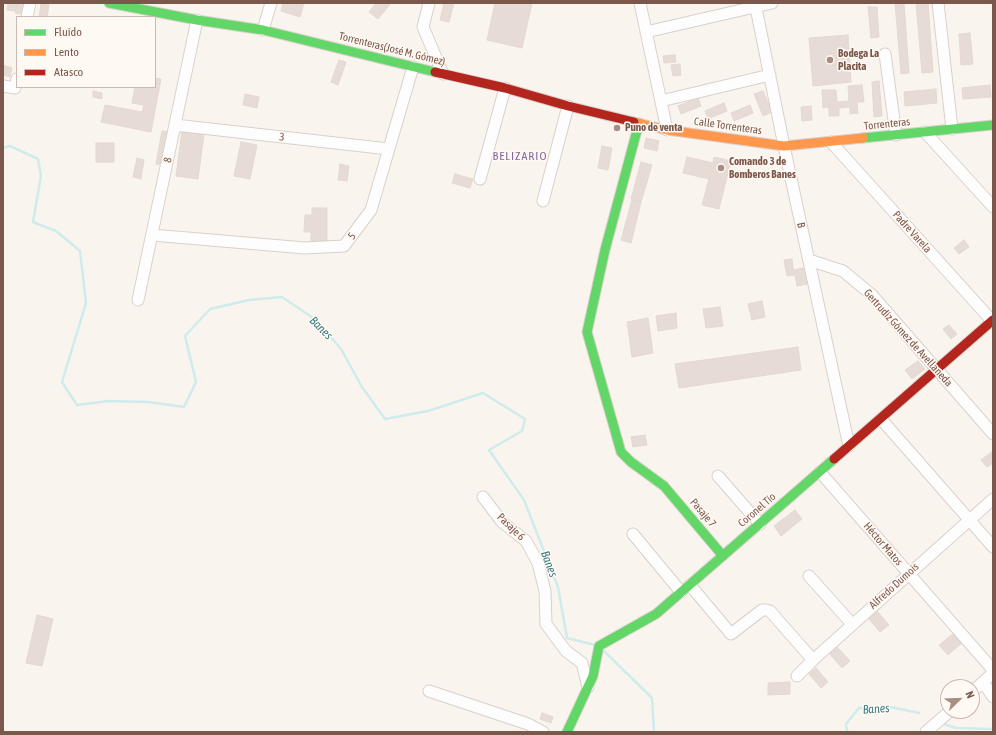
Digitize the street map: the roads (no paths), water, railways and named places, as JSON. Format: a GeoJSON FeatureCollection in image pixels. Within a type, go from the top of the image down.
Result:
{"type":"FeatureCollection","features":[{"type":"Feature","properties":{"kind":"street"},"geometry":{"type":"LineString","coordinates":[[27,16],[30,3]]}},
{"type":"Feature","properties":{"kind":"street","name":"Torrenteras(José M. Gómez)"},"geometry":{"type":"LineString","coordinates":[[109,3],[197,20],[262,30],[506,88],[568,106],[668,130]]}},
{"type":"Feature","properties":{"kind":"street"},"geometry":{"type":"LineString","coordinates":[[262,30],[271,3]]}},
{"type":"Feature","properties":{"kind":"street"},"geometry":{"type":"LineString","coordinates":[[429,3],[423,27],[443,74]]}},
{"type":"Feature","properties":{"kind":"street"},"geometry":{"type":"LineString","coordinates":[[640,3],[668,130]]}},
{"type":"Feature","properties":{"kind":"street"},"geometry":{"type":"LineString","coordinates":[[646,32],[755,5],[772,3]]}},
{"type":"Feature","properties":{"kind":"street"},"geometry":{"type":"LineString","coordinates":[[938,3],[952,129]]}},
{"type":"Feature","properties":{"kind":"street","name":"B"},"geometry":{"type":"LineString","coordinates":[[755,5],[849,446]]}},
{"type":"Feature","properties":{"kind":"street","name":"8"},"geometry":{"type":"LineString","coordinates":[[138,300],[197,20]]}},
{"type":"Feature","properties":{"kind":"street"},"geometry":{"type":"LineString","coordinates":[[885,54],[896,135]]}},
{"type":"Feature","properties":{"kind":"street","name":"5"},"geometry":{"type":"LineString","coordinates":[[152,235],[305,248],[344,246],[371,210],[413,67]]}},
{"type":"Feature","properties":{"kind":"street"},"geometry":{"type":"LineString","coordinates":[[661,100],[770,75]]}},
{"type":"Feature","properties":{"kind":"street"},"geometry":{"type":"LineString","coordinates":[[3,86],[15,88],[16,84]]}},
{"type":"Feature","properties":{"kind":"street"},"geometry":{"type":"LineString","coordinates":[[480,179],[506,88]]}},
{"type":"Feature","properties":{"kind":"street"},"geometry":{"type":"LineString","coordinates":[[543,201],[568,106]]}},
{"type":"Feature","properties":{"kind":"street","name":"Pasaje 7"},"geometry":{"type":"LineString","coordinates":[[639,123],[605,250],[587,332],[621,452],[631,462],[664,486],[723,556]]}},
{"type":"Feature","properties":{"kind":"street","name":"3"},"geometry":{"type":"LineString","coordinates":[[176,125],[389,149]]}},
{"type":"Feature","properties":{"kind":"street","name":"Torrenteras"},"geometry":{"type":"LineString","coordinates":[[784,146],[993,125]]}},
{"type":"Feature","properties":{"kind":"street","name":"Calle Torrenteras"},"geometry":{"type":"LineString","coordinates":[[668,130],[784,146]]}},
{"type":"Feature","properties":{"kind":"street"},"geometry":{"type":"LineString","coordinates":[[925,132],[993,207]]}},
{"type":"Feature","properties":{"kind":"street","name":"Padre Varela"},"geometry":{"type":"LineString","coordinates":[[831,142],[993,321]]}},
{"type":"Feature","properties":{"kind":"street","name":"Gertrudiz Gómez de Avellaneda"},"geometry":{"type":"LineString","coordinates":[[809,260],[843,271],[872,295],[993,434]]}},
{"type":"Feature","properties":{"kind":"street","name":"Coronel Tío"},"geometry":{"type":"LineString","coordinates":[[567,732],[593,676],[599,646],[656,614],[993,321]]}},
{"type":"Feature","properties":{"kind":"street"},"geometry":{"type":"LineString","coordinates":[[881,419],[993,547]]}},
{"type":"Feature","properties":{"kind":"street","name":"Héctor Matos"},"geometry":{"type":"LineString","coordinates":[[820,472],[993,671]]}},
{"type":"Feature","properties":{"kind":"street"},"geometry":{"type":"LineString","coordinates":[[718,476],[760,524]]}},
{"type":"Feature","properties":{"kind":"street","name":"Pasaje 6"},"geometry":{"type":"LineString","coordinates":[[483,497],[502,522],[526,541],[538,563],[545,591],[546,624],[566,651],[582,663],[588,687]]}},
{"type":"Feature","properties":{"kind":"street","name":"Alfredo Dumois"},"geometry":{"type":"LineString","coordinates":[[797,676],[908,573],[993,499]]}},
{"type":"Feature","properties":{"kind":"street"},"geometry":{"type":"LineString","coordinates":[[633,534],[681,592]]}},
{"type":"Feature","properties":{"kind":"street"},"geometry":{"type":"LineString","coordinates":[[809,576],[852,624]]}},
{"type":"Feature","properties":{"kind":"street"},"geometry":{"type":"LineString","coordinates":[[690,585],[731,634],[762,610],[770,611],[813,660]]}},
{"type":"Feature","properties":{"kind":"street"},"geometry":{"type":"LineString","coordinates":[[980,685],[993,671]]}},
{"type":"Feature","properties":{"kind":"street"},"geometry":{"type":"LineString","coordinates":[[983,682],[993,697]]}},
{"type":"Feature","properties":{"kind":"street"},"geometry":{"type":"LineString","coordinates":[[429,691],[528,724],[543,732]]}},
{"type":"Feature","properties":{"kind":"street"},"geometry":{"type":"LineString","coordinates":[[926,732],[940,719]]}},
{"type":"Feature","properties":{"kind":"waterway","name":"Banes"},"geometry":{"type":"LineString","coordinates":[[3,148],[10,146],[38,159],[41,176],[33,222],[56,231],[80,251],[86,303],[62,382],[77,405],[109,401],[148,402],[184,407],[196,382],[185,336],[210,309],[249,300],[282,297],[316,320],[341,349],[362,387],[385,419],[428,411],[483,393],[525,419],[522,431],[489,450],[524,500],[558,587],[567,638],[595,645]]}},
{"type":"Feature","properties":{"kind":"waterway","name":"Banes"},"geometry":{"type":"LineString","coordinates":[[604,651],[652,698],[654,732]]}},
{"type":"Feature","properties":{"kind":"waterway","name":"Banes"},"geometry":{"type":"LineString","coordinates":[[847,732],[846,724],[859,708],[891,707],[919,713]]}},
{"type":"Feature","properties":{"kind":"waterway"},"geometry":{"type":"LineString","coordinates":[[941,723],[956,728],[993,729]]}},
{"type":"Feature","properties":{"kind":"place","name":"Bodega La Placita"},"geometry":{"type":"Point","coordinates":[830,60]}},
{"type":"Feature","properties":{"kind":"place","name":"Puno de venta"},"geometry":{"type":"Point","coordinates":[617,128]}},
{"type":"Feature","properties":{"kind":"place","name":"Comando 3 de Bomberos Banes"},"geometry":{"type":"Point","coordinates":[721,168]}},
{"type":"Feature","properties":{"kind":"district","name":"BELIZARIO"},"geometry":{"type":"Point","coordinates":[520,156]}}]}
